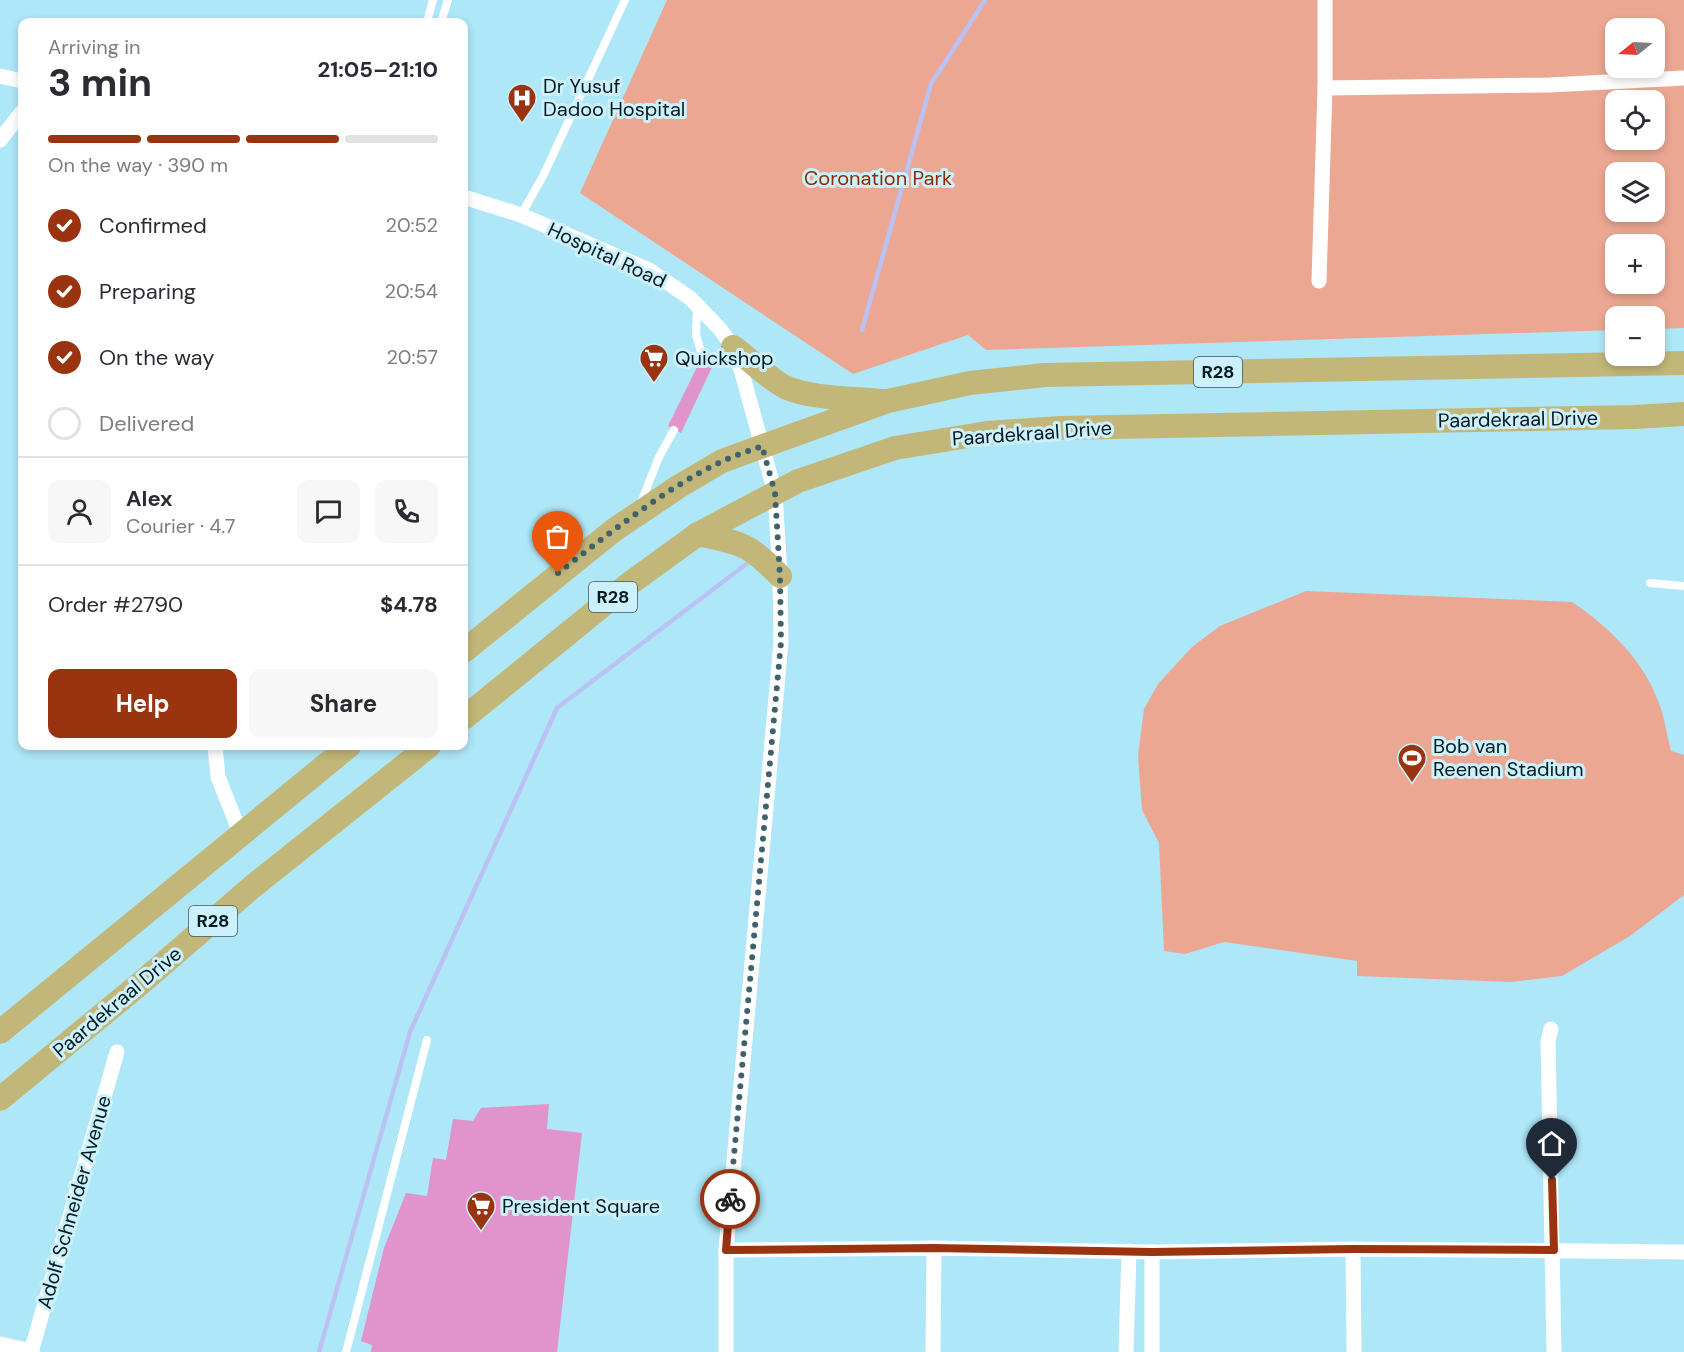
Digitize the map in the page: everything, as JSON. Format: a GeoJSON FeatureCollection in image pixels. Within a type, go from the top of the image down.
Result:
{"type":"FeatureCollection","features":[{"type":"Feature","properties":{"kind":"main road"},"geometry":{"type":"LineString","coordinates":[[733,347],[774,381],[787,388],[804,393],[888,402]]}},
{"type":"Feature","properties":{"kind":"main road","name":"R28"},"geometry":{"type":"LineString","coordinates":[[468,648],[558,573],[636,515],[722,461],[888,402],[962,384],[1045,375],[1684,363]]}},
{"type":"Feature","properties":{"kind":"main road","name":"Paardekraal Drive"},"geometry":{"type":"LineString","coordinates":[[468,715],[629,584],[698,534],[798,481],[895,448],[987,433],[1060,428],[1635,417],[1684,414]]}},
{"type":"Feature","properties":{"kind":"main road"},"geometry":{"type":"LineString","coordinates":[[698,534],[739,542],[780,576]]}},
{"type":"Feature","properties":{"kind":"main road","name":"R28"},"geometry":{"type":"LineString","coordinates":[[0,1032],[344,750]]}},
{"type":"Feature","properties":{"kind":"main road","name":"Paardekraal Drive"},"geometry":{"type":"LineString","coordinates":[[0,1099],[141,983],[252,887],[424,750]]}},
{"type":"Feature","properties":{"kind":"street"},"geometry":{"type":"LineString","coordinates":[[1319,281],[1325,88],[1325,0]]}},
{"type":"Feature","properties":{"kind":"street"},"geometry":{"type":"LineString","coordinates":[[0,76],[18,80]]}},
{"type":"Feature","properties":{"kind":"street"},"geometry":{"type":"LineString","coordinates":[[1325,88],[1550,85],[1684,78]]}},
{"type":"Feature","properties":{"kind":"street"},"geometry":{"type":"LineString","coordinates":[[0,140],[18,117]]}},
{"type":"Feature","properties":{"kind":"street","name":"Hospital Road"},"geometry":{"type":"LineString","coordinates":[[468,197],[521,215],[649,270],[697,304],[733,347],[775,493],[781,642],[726,1250],[726,1352]]}},
{"type":"Feature","properties":{"kind":"street"},"geometry":{"type":"LineString","coordinates":[[215,750],[218,777],[241,835]]}},
{"type":"Feature","properties":{"kind":"street"},"geometry":{"type":"LineString","coordinates":[[1551,1029],[1548,1041],[1554,1250],[1554,1352]]}},
{"type":"Feature","properties":{"kind":"street","name":"Adolf Schneider Avenue"},"geometry":{"type":"LineString","coordinates":[[32,1351],[117,1052]]}},
{"type":"Feature","properties":{"kind":"street"},"geometry":{"type":"LineString","coordinates":[[726,1250],[934,1248],[1152,1252],[1353,1249],[1684,1252]]}},
{"type":"Feature","properties":{"kind":"street"},"geometry":{"type":"LineString","coordinates":[[933,1352],[934,1248]]}},
{"type":"Feature","properties":{"kind":"street"},"geometry":{"type":"LineString","coordinates":[[1353,1249],[1354,1352]]}},
{"type":"Feature","properties":{"kind":"street"},"geometry":{"type":"LineString","coordinates":[[1126,1352],[1129,1251]]}},
{"type":"Feature","properties":{"kind":"street"},"geometry":{"type":"LineString","coordinates":[[1152,1252],[1152,1352]]}},
{"type":"Feature","properties":{"kind":"street"},"geometry":{"type":"LineString","coordinates":[[0,1344],[32,1351]]}},
{"type":"Feature","properties":{"kind":"lane"},"geometry":{"type":"LineString","coordinates":[[429,18],[433,0]]}},
{"type":"Feature","properties":{"kind":"lane"},"geometry":{"type":"LineString","coordinates":[[442,18],[448,0]]}},
{"type":"Feature","properties":{"kind":"lane"},"geometry":{"type":"LineString","coordinates":[[521,215],[543,176],[626,0]]}},
{"type":"Feature","properties":{"kind":"lane"},"geometry":{"type":"LineString","coordinates":[[697,304],[696,335],[704,362]]}},
{"type":"Feature","properties":{"kind":"lane"},"geometry":{"type":"LineString","coordinates":[[636,515],[659,457],[674,430]]}},
{"type":"Feature","properties":{"kind":"lane"},"geometry":{"type":"LineString","coordinates":[[1650,584],[1684,586]]}},
{"type":"Feature","properties":{"kind":"lane"},"geometry":{"type":"LineString","coordinates":[[346,1352],[427,1040]]}},
{"type":"Feature","properties":{"kind":"green space","name":"Coronation Park"},"geometry":{"type":"Polygon","coordinates":[[[667,0],[1684,0],[1684,328],[1665,329],[1665,306],[1605,306],[1605,330],[986,350],[968,335],[853,374],[580,193],[667,0]]]}},
{"type":"Feature","properties":{"kind":"green space","name":"Bob van Reenen Stadium"},"geometry":{"type":"Polygon","coordinates":[[[1306,591],[1572,602],[1599,622],[1624,646],[1645,674],[1660,706],[1671,751],[1684,755],[1684,895],[1630,936],[1562,976],[1510,982],[1357,976],[1357,961],[1224,942],[1185,954],[1164,951],[1159,843],[1142,810],[1138,756],[1144,709],[1158,684],[1192,647],[1220,626],[1306,591]]]}},
{"type":"Feature","properties":{"kind":"building"},"geometry":{"type":"Polygon","coordinates":[[[700,361],[712,367],[681,433],[668,426],[700,361]]]}},
{"type":"Feature","properties":{"kind":"building","name":"President Square"},"geometry":{"type":"Polygon","coordinates":[[[549,1104],[547,1129],[582,1133],[557,1352],[371,1352],[372,1345],[361,1341],[384,1248],[406,1193],[427,1196],[433,1158],[446,1160],[453,1119],[473,1121],[481,1108],[549,1104]]]}},
{"type":"Feature","properties":{"kind":"waterway"},"geometry":{"type":"LineString","coordinates":[[862,330],[931,84],[985,0]]}},
{"type":"Feature","properties":{"kind":"waterway"},"geometry":{"type":"LineString","coordinates":[[319,1352],[410,1032],[557,708],[749,562]]}},
{"type":"Feature","properties":{"kind":"way so far"},"geometry":{"type":"LineString","coordinates":[[558,573],[614,530],[678,487],[722,461],[762,446],[775,493],[781,642],[730,1199]]}},
{"type":"Feature","properties":{"kind":"place","name":"Dr Yusuf Dadoo Hospital"},"geometry":{"type":"Point","coordinates":[522,124]}},
{"type":"Feature","properties":{"kind":"place","name":"Quickshop"},"geometry":{"type":"Point","coordinates":[654,384]}},
{"type":"Feature","properties":{"kind":"place","name":"Bob van Reenen Stadium"},"geometry":{"type":"Point","coordinates":[1412,784]}},
{"type":"Feature","properties":{"kind":"place","name":"President Square"},"geometry":{"type":"Point","coordinates":[481,1232]}},
{"type":"Feature","properties":{"kind":"route"},"geometry":{"type":"LineString","coordinates":[[730,1199],[726,1250],[934,1248],[1152,1252],[1353,1249],[1554,1250],[1552,1180]]}}]}
